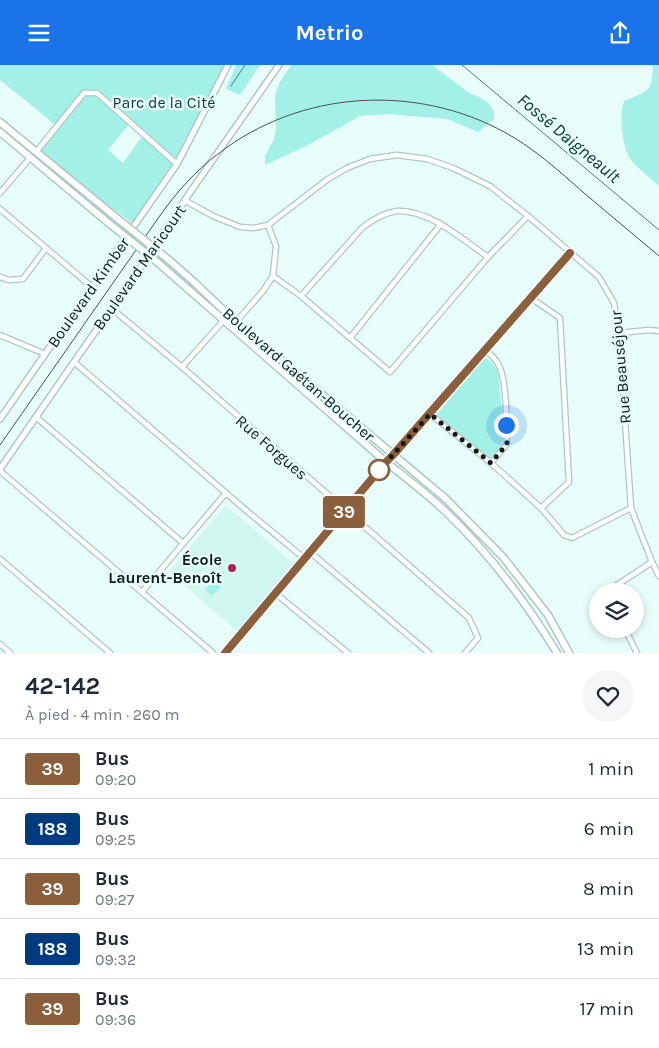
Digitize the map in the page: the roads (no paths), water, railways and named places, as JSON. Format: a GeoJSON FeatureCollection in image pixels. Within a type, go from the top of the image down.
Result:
{"type":"FeatureCollection","features":[{"type":"Feature","properties":{"kind":"main road","name":"Boulevard Gaétan-Boucher"},"geometry":{"type":"LineString","coordinates":[[0,122],[106,210],[169,259],[236,322],[446,499],[503,557],[548,615],[569,653]]}},
{"type":"Feature","properties":{"kind":"main road","name":"Boulevard Gaétan-Boucher"},"geometry":{"type":"LineString","coordinates":[[0,132],[187,287],[386,462],[445,511],[510,583],[557,653]]}},
{"type":"Feature","properties":{"kind":"street","name":"Boulevard Kimber"},"geometry":{"type":"LineString","coordinates":[[0,419],[177,164],[228,65]]}},
{"type":"Feature","properties":{"kind":"street","name":"Boulevard Maricourt"},"geometry":{"type":"LineString","coordinates":[[0,470],[279,65]]}},
{"type":"Feature","properties":{"kind":"street"},"geometry":{"type":"LineString","coordinates":[[36,152],[84,93],[97,93],[177,164]]}},
{"type":"Feature","properties":{"kind":"street","name":"Rue Beauséjour"},"geometry":{"type":"LineString","coordinates":[[268,225],[328,179],[347,167],[370,159],[397,155],[428,159],[454,168],[490,186],[599,277],[614,303],[619,333],[631,508],[659,576]]}},
{"type":"Feature","properties":{"kind":"street"},"geometry":{"type":"LineString","coordinates":[[0,193],[30,158]]}},
{"type":"Feature","properties":{"kind":"street"},"geometry":{"type":"LineString","coordinates":[[186,201],[213,216],[240,227],[254,228],[268,225],[276,246],[273,276],[263,291],[236,322]]}},
{"type":"Feature","properties":{"kind":"street"},"geometry":{"type":"LineString","coordinates":[[0,209],[92,287]]}},
{"type":"Feature","properties":{"kind":"street"},"geometry":{"type":"LineString","coordinates":[[301,296],[362,227],[384,214],[397,211],[410,212],[427,217],[441,224],[488,257]]}},
{"type":"Feature","properties":{"kind":"street"},"geometry":{"type":"LineString","coordinates":[[273,276],[301,296],[390,372],[488,257],[528,216]]}},
{"type":"Feature","properties":{"kind":"street"},"geometry":{"type":"LineString","coordinates":[[350,338],[441,224]]}},
{"type":"Feature","properties":{"kind":"street"},"geometry":{"type":"LineString","coordinates":[[0,277],[9,280],[23,279],[46,248]]}},
{"type":"Feature","properties":{"kind":"street"},"geometry":{"type":"LineString","coordinates":[[225,653],[386,462],[570,253]]}},
{"type":"Feature","properties":{"kind":"street"},"geometry":{"type":"LineString","coordinates":[[531,298],[560,317],[569,482],[541,508]]}},
{"type":"Feature","properties":{"kind":"street","name":"Rue Forgues"},"geometry":{"type":"LineString","coordinates":[[111,309],[182,367],[469,618],[478,638],[465,653]]}},
{"type":"Feature","properties":{"kind":"street"},"geometry":{"type":"LineString","coordinates":[[182,367],[224,320]]}},
{"type":"Feature","properties":{"kind":"street"},"geometry":{"type":"LineString","coordinates":[[619,333],[659,331]]}},
{"type":"Feature","properties":{"kind":"street"},"geometry":{"type":"LineString","coordinates":[[0,335],[45,355]]}},
{"type":"Feature","properties":{"kind":"street"},"geometry":{"type":"LineString","coordinates":[[486,350],[497,362],[504,380],[507,444],[491,463]]}},
{"type":"Feature","properties":{"kind":"street"},"geometry":{"type":"LineString","coordinates":[[74,362],[304,558]]}},
{"type":"Feature","properties":{"kind":"street"},"geometry":{"type":"LineString","coordinates":[[430,414],[491,463],[541,508],[564,535],[572,538],[631,508]]}},
{"type":"Feature","properties":{"kind":"street"},"geometry":{"type":"LineString","coordinates":[[36,417],[183,543]]}},
{"type":"Feature","properties":{"kind":"street"},"geometry":{"type":"LineString","coordinates":[[0,470],[212,653]]}},
{"type":"Feature","properties":{"kind":"street"},"geometry":{"type":"LineString","coordinates":[[142,592],[226,493]]}},
{"type":"Feature","properties":{"kind":"street"},"geometry":{"type":"LineString","coordinates":[[310,552],[429,653]]}},
{"type":"Feature","properties":{"kind":"street"},"geometry":{"type":"LineString","coordinates":[[0,559],[110,653]]}},
{"type":"Feature","properties":{"kind":"street"},"geometry":{"type":"LineString","coordinates":[[620,583],[652,562]]}},
{"type":"Feature","properties":{"kind":"street"},"geometry":{"type":"LineString","coordinates":[[275,593],[348,653]]}},
{"type":"Feature","properties":{"kind":"street"},"geometry":{"type":"LineString","coordinates":[[630,638],[637,653]]}},
{"type":"Feature","properties":{"kind":"street"},"geometry":{"type":"LineString","coordinates":[[0,644],[10,653]]}},
{"type":"Feature","properties":{"kind":"waterway","name":"Fossé Daigneault"},"geometry":{"type":"LineString","coordinates":[[231,86],[245,65]]}},
{"type":"Feature","properties":{"kind":"waterway","name":"Fossé Daigneault"},"geometry":{"type":"LineString","coordinates":[[462,65],[659,230]]}},
{"type":"Feature","properties":{"kind":"railway"},"geometry":{"type":"LineString","coordinates":[[0,445],[159,217],[186,183],[218,154],[250,133],[285,117],[321,106],[359,101],[397,101],[435,106],[471,117],[506,133],[537,153],[659,256]]}},
{"type":"Feature","properties":{"kind":"place","name":"École Laurent-Benoît"},"geometry":{"type":"Point","coordinates":[232,568]}},
{"type":"Feature","properties":{"kind":"park label","name":"Parc de la Cité"},"geometry":{"type":"Point","coordinates":[164,102]}}]}
